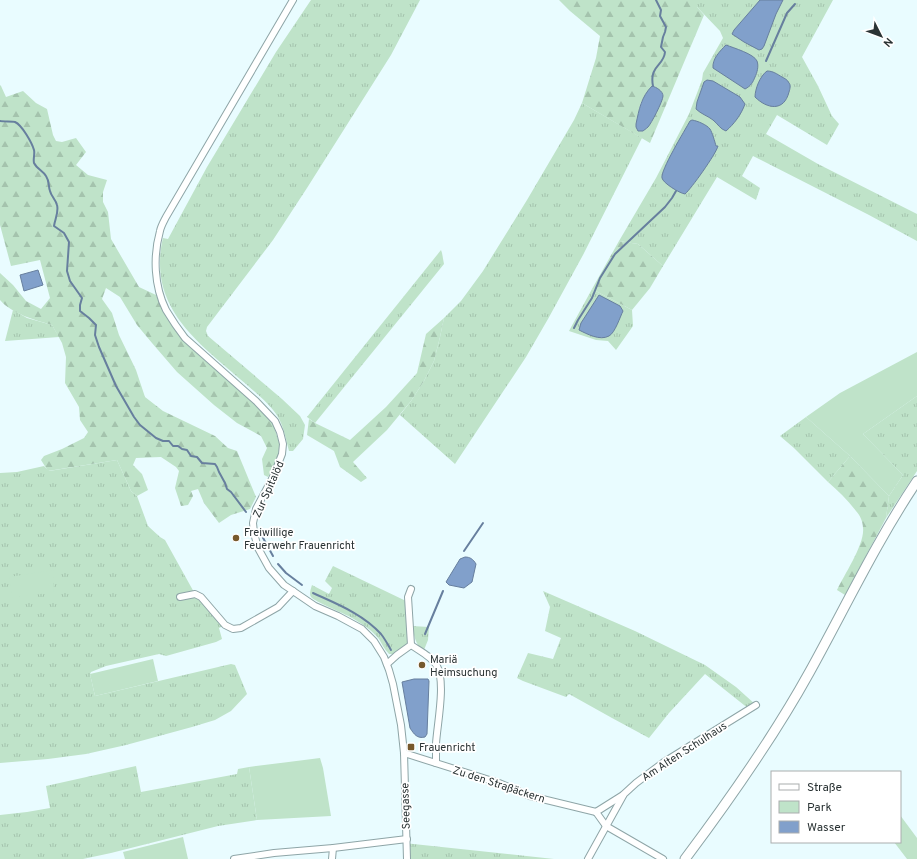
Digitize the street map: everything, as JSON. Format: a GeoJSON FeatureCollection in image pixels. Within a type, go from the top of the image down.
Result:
{"type":"FeatureCollection","features":[{"type":"Feature","properties":{"kind":"main road"},"geometry":{"type":"LineString","coordinates":[[685,859],[744,778],[790,706],[813,666],[875,548],[917,481]]}},
{"type":"Feature","properties":{"kind":"street","name":"Zur Spitalöd"},"geometry":{"type":"LineString","coordinates":[[293,0],[166,217],[160,230],[155,258],[156,275],[166,310],[177,327],[186,338],[256,400],[275,421],[280,432],[283,444],[282,454],[256,509],[253,524],[258,548],[269,568],[284,585],[315,606],[362,629],[378,646],[387,664]]}},
{"type":"Feature","properties":{"kind":"street"},"geometry":{"type":"LineString","coordinates":[[411,589],[408,597],[411,645]]}},
{"type":"Feature","properties":{"kind":"street"},"geometry":{"type":"LineString","coordinates":[[180,597],[195,594],[202,597],[225,625],[233,629],[241,628],[278,607],[293,591]]}},
{"type":"Feature","properties":{"kind":"street"},"geometry":{"type":"LineString","coordinates":[[387,664],[411,645]]}},
{"type":"Feature","properties":{"kind":"street"},"geometry":{"type":"LineString","coordinates":[[411,645],[434,661],[439,672],[441,682],[436,763]]}},
{"type":"Feature","properties":{"kind":"street","name":"Seegasse"},"geometry":{"type":"LineString","coordinates":[[387,664],[397,699],[404,753],[407,839],[406,859]]}},
{"type":"Feature","properties":{"kind":"street","name":"Am Alten Schulhaus"},"geometry":{"type":"LineString","coordinates":[[588,859],[624,794],[636,783],[664,762],[756,705]]}},
{"type":"Feature","properties":{"kind":"street","name":"Zu den Straßäckern"},"geometry":{"type":"LineString","coordinates":[[404,753],[499,784],[530,796],[596,812]]}},
{"type":"Feature","properties":{"kind":"street"},"geometry":{"type":"LineString","coordinates":[[624,794],[596,812],[606,826],[663,859]]}},
{"type":"Feature","properties":{"kind":"street"},"geometry":{"type":"LineString","coordinates":[[234,859],[274,853],[333,848],[407,839]]}},
{"type":"Feature","properties":{"kind":"street"},"geometry":{"type":"LineString","coordinates":[[332,859],[333,848]]}},
{"type":"Feature","properties":{"kind":"green space"},"geometry":{"type":"Polygon","coordinates":[[[311,0],[420,0],[391,55],[307,188],[273,240],[207,327],[206,331],[208,336],[300,416],[305,425],[303,439],[293,451],[289,451],[282,425],[271,408],[259,395],[202,346],[177,317],[168,300],[162,282],[160,256],[163,238],[168,239],[207,167],[276,52],[311,0]]]}},
{"type":"Feature","properties":{"kind":"green space"},"geometry":{"type":"Polygon","coordinates":[[[559,0],[697,0],[697,7],[704,15],[650,143],[582,103],[596,58],[600,36],[559,0]],[[654,86],[641,102],[639,110],[651,122],[663,97],[663,94],[654,86]]]}},
{"type":"Feature","properties":{"kind":"green space"},"geometry":{"type":"Polygon","coordinates":[[[697,0],[833,0],[802,57],[832,116],[839,124],[827,145],[777,115],[766,134],[818,164],[917,214],[917,241],[753,156],[742,176],[760,188],[756,200],[717,177],[663,266],[638,244],[619,241],[656,178],[689,114],[702,80],[703,73],[723,38],[720,31],[697,7],[697,0]]]}},
{"type":"Feature","properties":{"kind":"green space"},"geometry":{"type":"Polygon","coordinates":[[[0,85],[6,97],[23,91],[36,103],[47,109],[53,135],[56,141],[62,142],[76,138],[86,152],[76,165],[88,175],[107,180],[103,192],[103,202],[108,212],[111,239],[139,287],[156,295],[169,321],[192,348],[261,409],[273,424],[280,445],[276,464],[268,477],[264,475],[262,459],[267,448],[261,436],[237,423],[177,372],[137,325],[120,297],[106,288],[102,299],[112,313],[119,335],[136,370],[145,397],[163,411],[215,436],[228,448],[237,451],[256,497],[250,509],[231,515],[219,523],[204,503],[198,489],[191,491],[193,496],[188,505],[181,506],[175,488],[179,471],[176,467],[161,457],[136,458],[133,465],[142,474],[148,490],[137,496],[131,491],[117,460],[48,471],[41,460],[44,456],[84,438],[88,432],[80,420],[79,407],[65,383],[66,357],[62,343],[52,325],[17,313],[0,300],[0,273],[13,285],[26,301],[41,309],[50,298],[40,260],[11,266],[0,225],[0,85]]]}},
{"type":"Feature","properties":{"kind":"green space"},"geometry":{"type":"Polygon","coordinates":[[[582,103],[642,138],[583,255],[548,319],[526,357],[455,464],[400,415],[424,381],[434,361],[444,318],[461,301],[483,271],[527,200],[574,120],[582,103]]]}},
{"type":"Feature","properties":{"kind":"green space"},"geometry":{"type":"Polygon","coordinates":[[[619,241],[638,244],[663,266],[650,288],[632,310],[592,289],[619,241]]]}},
{"type":"Feature","properties":{"kind":"green space"},"geometry":{"type":"Polygon","coordinates":[[[441,250],[444,264],[315,423],[307,417],[441,250]]]}},
{"type":"Feature","properties":{"kind":"green space"},"geometry":{"type":"Polygon","coordinates":[[[592,289],[632,310],[633,326],[616,350],[608,341],[596,340],[569,331],[592,289]]]}},
{"type":"Feature","properties":{"kind":"green space"},"geometry":{"type":"Polygon","coordinates":[[[13,310],[27,318],[52,325],[59,337],[5,341],[13,310]]]}},
{"type":"Feature","properties":{"kind":"green space"},"geometry":{"type":"Polygon","coordinates":[[[444,318],[434,361],[424,381],[411,401],[387,430],[353,462],[367,478],[361,482],[340,467],[334,451],[307,435],[309,419],[350,440],[386,407],[417,373],[426,334],[444,318]]]}},
{"type":"Feature","properties":{"kind":"green space"},"geometry":{"type":"Polygon","coordinates":[[[917,352],[917,396],[863,434],[903,475],[889,496],[850,456],[806,417],[840,393],[917,352]]]}},
{"type":"Feature","properties":{"kind":"green space"},"geometry":{"type":"Polygon","coordinates":[[[917,396],[917,471],[886,518],[889,496],[903,475],[863,434],[917,396]]]}},
{"type":"Feature","properties":{"kind":"green space"},"geometry":{"type":"Polygon","coordinates":[[[806,417],[850,456],[828,482],[780,436],[806,417]]]}},
{"type":"Feature","properties":{"kind":"green space"},"geometry":{"type":"Polygon","coordinates":[[[850,456],[889,496],[886,518],[845,595],[837,590],[861,542],[863,526],[861,519],[846,499],[828,482],[850,456]]]}},
{"type":"Feature","properties":{"kind":"green space"},"geometry":{"type":"Polygon","coordinates":[[[117,460],[131,491],[137,496],[148,526],[165,540],[195,594],[225,625],[219,628],[222,639],[216,642],[166,656],[159,654],[106,666],[91,672],[90,674],[95,696],[231,664],[235,665],[247,694],[231,711],[215,720],[192,727],[86,754],[0,763],[0,473],[17,472],[44,466],[49,471],[117,460]]]}},
{"type":"Feature","properties":{"kind":"green space"},"geometry":{"type":"Polygon","coordinates":[[[333,566],[406,601],[409,640],[403,649],[393,654],[389,654],[379,639],[366,627],[348,616],[318,602],[310,596],[312,585],[329,594],[332,588],[325,581],[333,566]]]}},
{"type":"Feature","properties":{"kind":"green space"},"geometry":{"type":"Polygon","coordinates":[[[53,570],[54,592],[12,598],[9,577],[53,570]]]}},
{"type":"Feature","properties":{"kind":"green space"},"geometry":{"type":"Polygon","coordinates":[[[543,591],[635,631],[705,665],[736,687],[756,705],[749,709],[705,674],[669,713],[649,738],[569,694],[566,697],[517,678],[528,653],[553,659],[561,638],[545,631],[550,607],[543,591]]]}},
{"type":"Feature","properties":{"kind":"green space"},"geometry":{"type":"Polygon","coordinates":[[[412,626],[429,627],[428,640],[424,650],[417,643],[412,626]]]}},
{"type":"Feature","properties":{"kind":"green space"},"geometry":{"type":"Polygon","coordinates":[[[153,659],[158,681],[95,696],[90,674],[153,659]]]}},
{"type":"Feature","properties":{"kind":"green space"},"geometry":{"type":"Polygon","coordinates":[[[320,758],[331,816],[257,820],[249,767],[320,758]]]}},
{"type":"Feature","properties":{"kind":"green space"},"geometry":{"type":"Polygon","coordinates":[[[136,766],[141,792],[237,774],[238,769],[249,767],[257,820],[218,826],[83,859],[0,859],[0,815],[50,808],[46,786],[136,766]]]}},
{"type":"Feature","properties":{"kind":"green space"},"geometry":{"type":"Polygon","coordinates":[[[901,816],[917,838],[917,859],[907,859],[895,843],[901,843],[901,816]]]}},
{"type":"Feature","properties":{"kind":"green space"},"geometry":{"type":"Polygon","coordinates":[[[183,837],[188,859],[125,859],[123,852],[183,837]]]}},
{"type":"Feature","properties":{"kind":"green space"},"geometry":{"type":"Polygon","coordinates":[[[404,843],[554,859],[406,859],[404,843]]]}},
{"type":"Feature","properties":{"kind":"water"},"geometry":{"type":"Polygon","coordinates":[[[760,0],[783,0],[764,46],[759,50],[732,34],[760,0]]]}},
{"type":"Feature","properties":{"kind":"water"},"geometry":{"type":"Polygon","coordinates":[[[726,45],[752,56],[758,63],[756,75],[752,84],[745,89],[713,68],[715,58],[726,45]]]}},
{"type":"Feature","properties":{"kind":"water"},"geometry":{"type":"Polygon","coordinates":[[[767,71],[773,72],[785,79],[790,85],[787,98],[779,106],[770,106],[755,97],[758,83],[767,71]]]}},
{"type":"Feature","properties":{"kind":"water"},"geometry":{"type":"Polygon","coordinates":[[[707,80],[713,81],[740,97],[745,104],[737,119],[726,131],[696,109],[704,82],[707,80]]]}},
{"type":"Feature","properties":{"kind":"water"},"geometry":{"type":"Polygon","coordinates":[[[652,86],[661,91],[663,96],[650,125],[643,131],[638,131],[636,124],[639,109],[645,95],[652,86]]]}},
{"type":"Feature","properties":{"kind":"water"},"geometry":{"type":"Polygon","coordinates":[[[692,120],[702,123],[710,129],[716,146],[718,146],[703,171],[685,194],[672,188],[665,182],[662,178],[662,174],[678,141],[692,120]]]}},
{"type":"Feature","properties":{"kind":"water"},"geometry":{"type":"Polygon","coordinates":[[[38,270],[43,285],[24,291],[20,275],[38,270]]]}},
{"type":"Feature","properties":{"kind":"water"},"geometry":{"type":"Polygon","coordinates":[[[599,295],[620,306],[623,311],[613,332],[609,336],[602,338],[579,330],[581,323],[599,295]]]}},
{"type":"Feature","properties":{"kind":"water"},"geometry":{"type":"Polygon","coordinates":[[[468,557],[476,564],[472,582],[464,588],[449,585],[446,582],[460,559],[468,557]]]}},
{"type":"Feature","properties":{"kind":"water"},"geometry":{"type":"Polygon","coordinates":[[[414,679],[428,679],[429,681],[427,734],[425,737],[418,737],[410,728],[402,682],[414,679]]]}},
{"type":"Feature","properties":{"kind":"waterway"},"geometry":{"type":"LineString","coordinates":[[653,86],[653,74],[664,57],[665,52],[661,47],[666,27],[660,16],[661,10],[656,0]]}},
{"type":"Feature","properties":{"kind":"waterway"},"geometry":{"type":"LineString","coordinates":[[766,61],[787,13],[795,4]]}},
{"type":"Feature","properties":{"kind":"waterway"},"geometry":{"type":"LineString","coordinates":[[0,121],[15,122],[18,124],[26,134],[33,147],[34,163],[45,174],[49,189],[56,203],[57,213],[54,226],[64,233],[69,242],[67,271],[70,281],[82,298],[80,311],[96,325],[95,335],[99,347],[116,386],[134,417],[140,425],[156,438],[163,441],[169,441],[173,446],[178,446],[187,450],[191,456],[197,457],[202,463],[215,464],[227,489],[246,512]]}},
{"type":"Feature","properties":{"kind":"waterway"},"geometry":{"type":"LineString","coordinates":[[574,328],[592,298],[600,278],[615,254],[665,207],[676,191]]}},
{"type":"Feature","properties":{"kind":"waterway"},"geometry":{"type":"LineString","coordinates":[[464,551],[483,523]]}},
{"type":"Feature","properties":{"kind":"waterway"},"geometry":{"type":"LineString","coordinates":[[262,536],[273,556]]}},
{"type":"Feature","properties":{"kind":"waterway"},"geometry":{"type":"LineString","coordinates":[[278,564],[286,573],[302,585]]}},
{"type":"Feature","properties":{"kind":"waterway"},"geometry":{"type":"LineString","coordinates":[[425,634],[443,591]]}},
{"type":"Feature","properties":{"kind":"waterway"},"geometry":{"type":"LineString","coordinates":[[313,593],[358,615],[381,634],[391,650]]}},
{"type":"Feature","properties":{"kind":"place","name":"Freiwillige Feuerwehr Frauenricht"},"geometry":{"type":"Point","coordinates":[236,538]}},
{"type":"Feature","properties":{"kind":"place","name":"Mariä Heimsuchung"},"geometry":{"type":"Point","coordinates":[422,665]}},
{"type":"Feature","properties":{"kind":"place","name":"Frauenricht"},"geometry":{"type":"Point","coordinates":[411,747]}}]}
